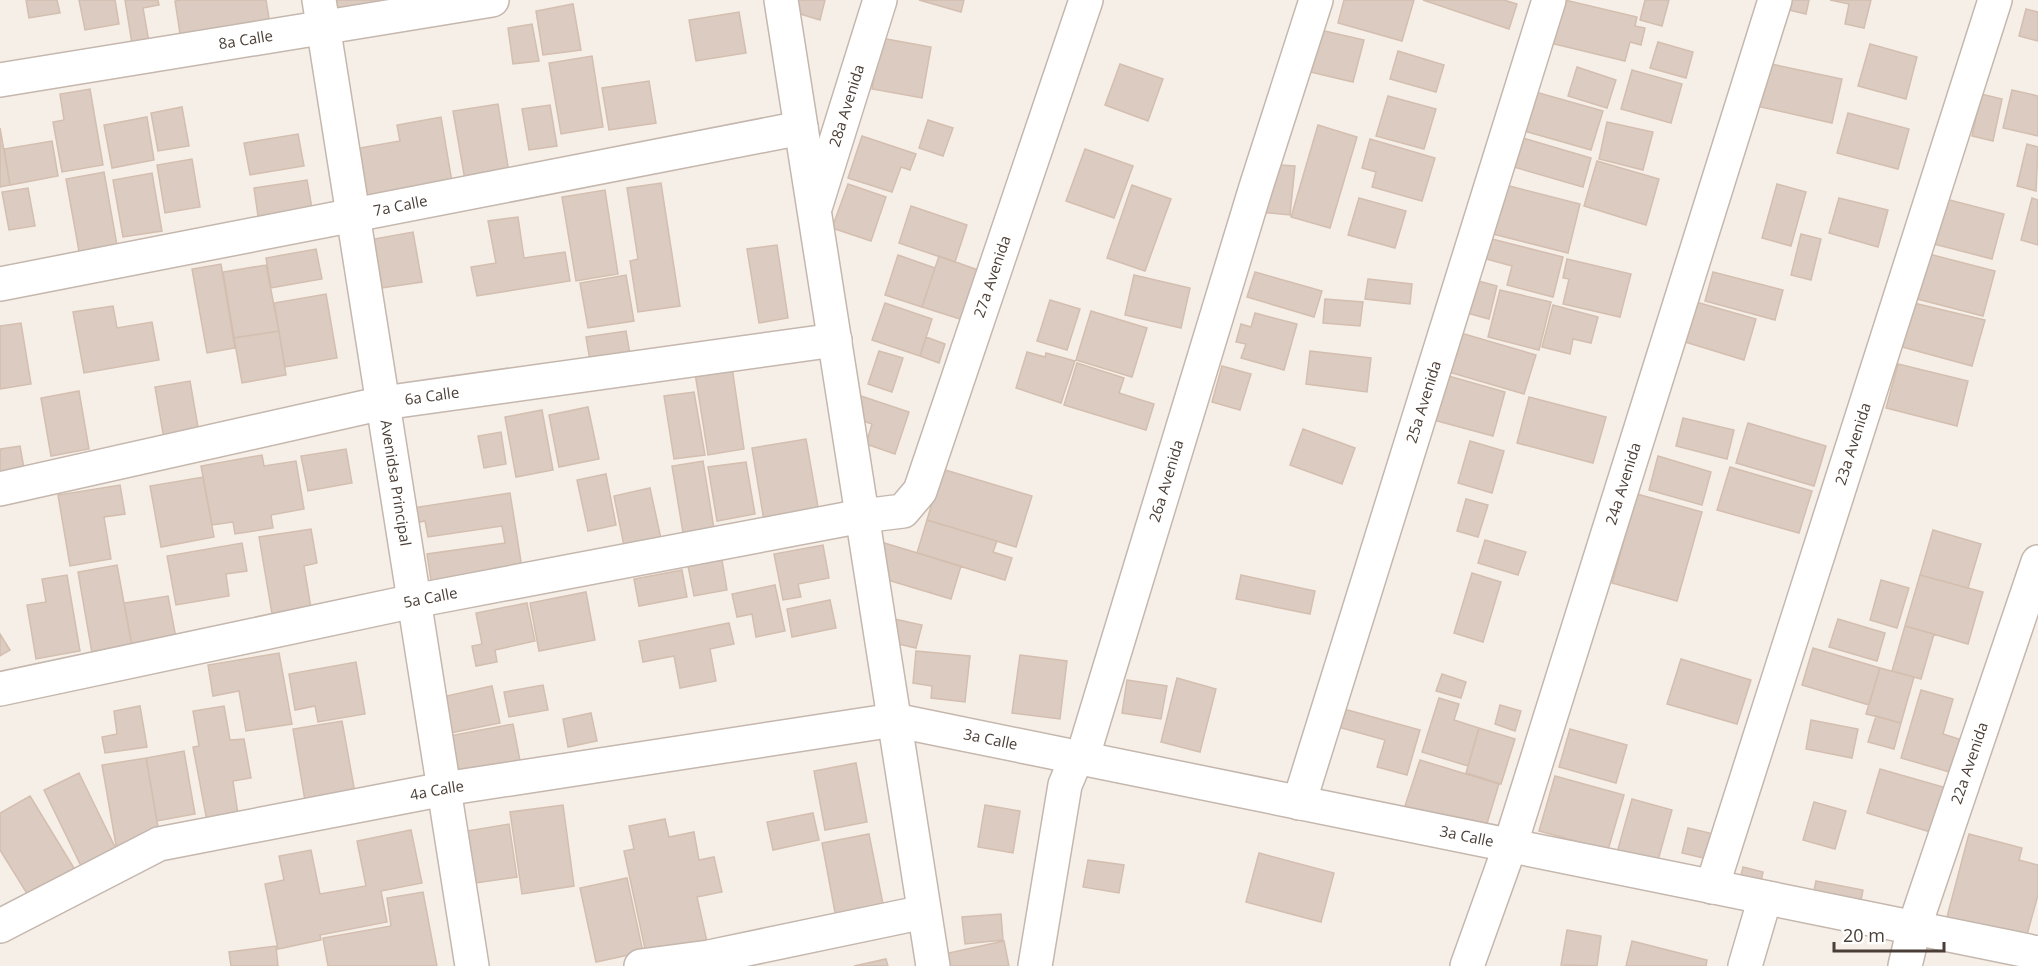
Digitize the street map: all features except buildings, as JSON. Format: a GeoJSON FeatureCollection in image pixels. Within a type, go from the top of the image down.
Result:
{"type":"FeatureCollection","features":[{"type":"Feature","properties":{"kind":"street","name":"8a Calle"},"geometry":{"type":"LineString","coordinates":[[0,80],[321,14],[492,0]]}},
{"type":"Feature","properties":{"kind":"street"},"geometry":{"type":"LineString","coordinates":[[781,0],[933,966]]}},
{"type":"Feature","properties":{"kind":"street","name":"28a Avenida"},"geometry":{"type":"LineString","coordinates":[[814,211],[880,0]]}},
{"type":"Feature","properties":{"kind":"street","name":"27a Avenida"},"geometry":{"type":"LineString","coordinates":[[862,516],[903,511],[920,491],[1086,0]]}},
{"type":"Feature","properties":{"kind":"street","name":"26a Avenida"},"geometry":{"type":"LineString","coordinates":[[1035,966],[1065,785],[1073,766],[1082,759],[1256,187],[1316,0]]}},
{"type":"Feature","properties":{"kind":"street","name":"25a Avenida"},"geometry":{"type":"LineString","coordinates":[[1299,803],[1549,0]]}},
{"type":"Feature","properties":{"kind":"street","name":"24a Avenida"},"geometry":{"type":"LineString","coordinates":[[1467,966],[1510,846],[1775,0]]}},
{"type":"Feature","properties":{"kind":"street","name":"23a Avenida"},"geometry":{"type":"LineString","coordinates":[[1712,887],[1995,0]]}},
{"type":"Feature","properties":{"kind":"street","name":"Avenidsa Principal"},"geometry":{"type":"LineString","coordinates":[[321,14],[472,966]]}},
{"type":"Feature","properties":{"kind":"street","name":"7a Calle"},"geometry":{"type":"LineString","coordinates":[[0,284],[801,128]]}},
{"type":"Feature","properties":{"kind":"street","name":"6a Calle"},"geometry":{"type":"LineString","coordinates":[[0,489],[383,404],[834,340]]}},
{"type":"Feature","properties":{"kind":"street","name":"5a Calle"},"geometry":{"type":"LineString","coordinates":[[0,689],[414,601],[862,516]]}},
{"type":"Feature","properties":{"kind":"street","name":"22a Avenida"},"geometry":{"type":"LineString","coordinates":[[1905,966],[1914,928],[2038,562]]}},
{"type":"Feature","properties":{"kind":"street","name":"3a Calle"},"geometry":{"type":"LineString","coordinates":[[894,720],[2038,953]]}},
{"type":"Feature","properties":{"kind":"street","name":"4a Calle"},"geometry":{"type":"LineString","coordinates":[[0,926],[159,844],[444,789],[894,720]]}},
{"type":"Feature","properties":{"kind":"street"},"geometry":{"type":"LineString","coordinates":[[1745,966],[1765,898]]}},
{"type":"Feature","properties":{"kind":"street"},"geometry":{"type":"LineString","coordinates":[[641,966],[709,957],[924,912]]}}]}
